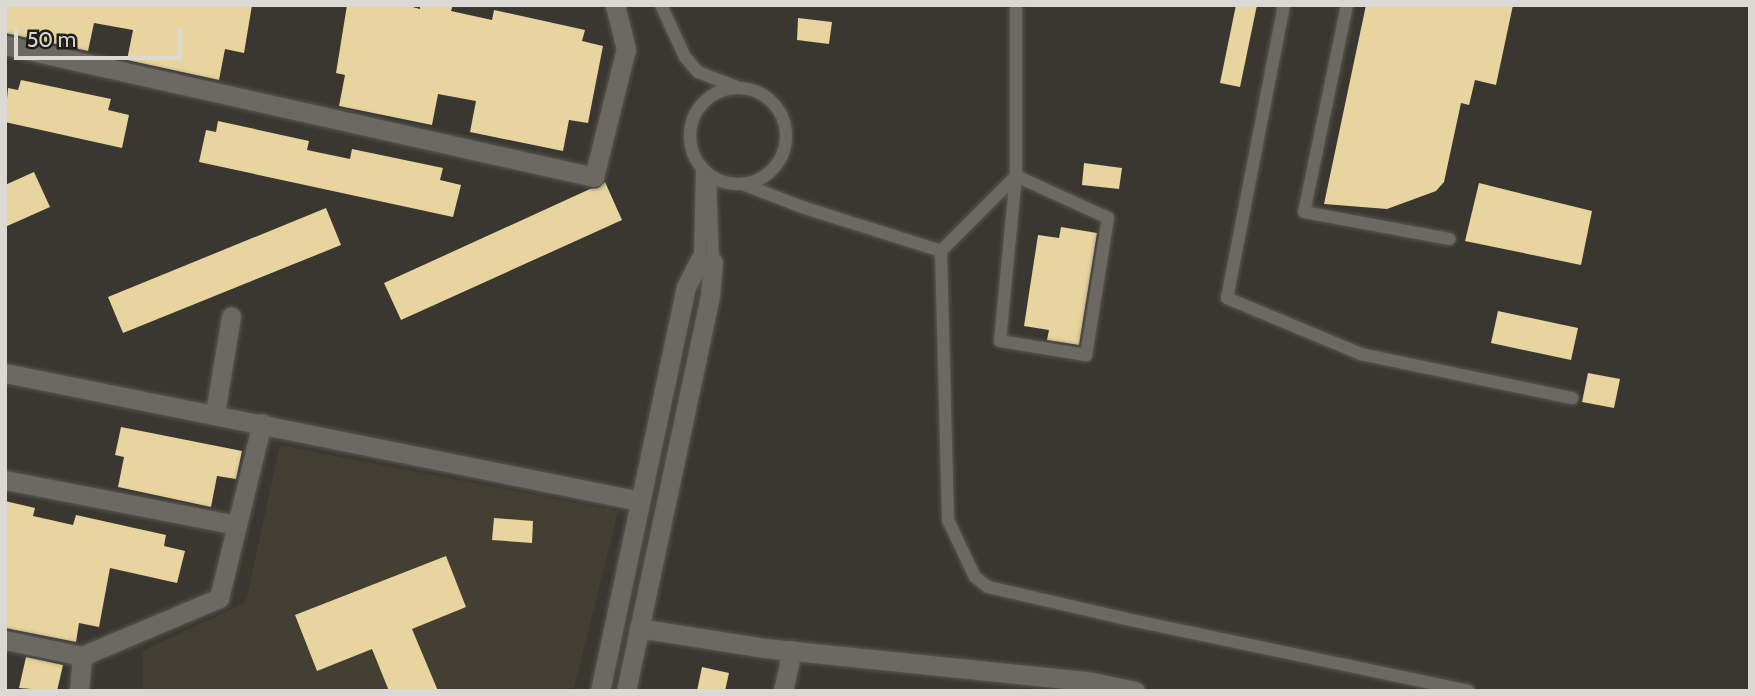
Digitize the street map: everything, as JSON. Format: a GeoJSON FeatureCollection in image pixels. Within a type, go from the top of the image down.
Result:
{"type":"FeatureCollection","features":[{"type":"Feature","properties":{"kind":"street"},"geometry":{"type":"LineString","coordinates":[[5,45],[594,177],[626,49],[615,5]]}},
{"type":"Feature","properties":{"kind":"street"},"geometry":{"type":"LineString","coordinates":[[600,691],[686,287],[706,260]]}},
{"type":"Feature","properties":{"kind":"street"},"geometry":{"type":"LineString","coordinates":[[626,691],[710,296],[706,260]]}},
{"type":"Feature","properties":{"kind":"street"},"geometry":{"type":"LineString","coordinates":[[215,413],[231,316]]}},
{"type":"Feature","properties":{"kind":"street"},"geometry":{"type":"LineString","coordinates":[[5,373],[215,413],[640,501]]}},
{"type":"Feature","properties":{"kind":"street"},"geometry":{"type":"LineString","coordinates":[[5,640],[82,656],[219,598],[262,423]]}},
{"type":"Feature","properties":{"kind":"street"},"geometry":{"type":"LineString","coordinates":[[5,480],[237,525]]}},
{"type":"Feature","properties":{"kind":"street"},"geometry":{"type":"LineString","coordinates":[[639,628],[988,681],[1092,682],[1135,691]]}},
{"type":"Feature","properties":{"kind":"street"},"geometry":{"type":"LineString","coordinates":[[783,691],[792,650]]}},
{"type":"Feature","properties":{"kind":"street"},"geometry":{"type":"LineString","coordinates":[[79,691],[82,656]]}},
{"type":"Feature","properties":{"kind":"lane"},"geometry":{"type":"LineString","coordinates":[[661,5],[685,57],[698,72],[765,96],[774,105],[786,128],[786,142],[776,166],[767,175],[743,184]]}},
{"type":"Feature","properties":{"kind":"lane"},"geometry":{"type":"LineString","coordinates":[[1016,5],[1016,176],[1000,341],[1086,355],[1108,218],[1016,176]]}},
{"type":"Feature","properties":{"kind":"lane"},"geometry":{"type":"LineString","coordinates":[[1284,5],[1227,298],[1361,354],[1572,398]]}},
{"type":"Feature","properties":{"kind":"lane"},"geometry":{"type":"LineString","coordinates":[[1347,5],[1304,212],[1451,239]]}},
{"type":"Feature","properties":{"kind":"lane"},"geometry":{"type":"LineString","coordinates":[[740,88],[715,93],[697,111],[690,135],[691,148],[706,172],[720,181],[743,184],[805,208],[941,251]]}},
{"type":"Feature","properties":{"kind":"lane"},"geometry":{"type":"LineString","coordinates":[[706,172],[706,260]]}},
{"type":"Feature","properties":{"kind":"lane"},"geometry":{"type":"LineString","coordinates":[[1016,176],[941,251],[948,520],[975,577],[988,587],[1122,618],[1468,691]]}},
{"type":"Feature","properties":{"kind":"shaded area"},"geometry":{"type":"Polygon","coordinates":[[[280,445],[618,511],[573,691],[143,691],[143,651],[246,602],[280,445]]]}},
{"type":"Feature","properties":{"kind":"building"},"geometry":{"type":"Polygon","coordinates":[[[5,5],[252,5],[244,53],[225,49],[219,80],[127,60],[133,30],[94,23],[88,51],[5,33],[5,5]]]}},
{"type":"Feature","properties":{"kind":"building"},"geometry":{"type":"Polygon","coordinates":[[[347,5],[405,5],[420,9],[420,5],[453,5],[451,11],[492,20],[494,10],[585,30],[582,41],[603,46],[588,123],[569,120],[563,151],[470,132],[476,101],[438,94],[432,125],[339,106],[345,75],[336,73],[347,5]]]}},
{"type":"Feature","properties":{"kind":"building"},"geometry":{"type":"Polygon","coordinates":[[[1236,5],[1257,5],[1240,87],[1220,83],[1236,5]]]}},
{"type":"Feature","properties":{"kind":"building"},"geometry":{"type":"Polygon","coordinates":[[[1366,5],[1513,5],[1496,85],[1475,80],[1469,105],[1461,103],[1444,182],[1436,191],[1387,209],[1324,204],[1366,5]]]}},
{"type":"Feature","properties":{"kind":"building"},"geometry":{"type":"Polygon","coordinates":[[[798,18],[832,22],[829,44],[797,40],[798,18]]]}},
{"type":"Feature","properties":{"kind":"building"},"geometry":{"type":"Polygon","coordinates":[[[21,80],[111,99],[108,110],[129,115],[122,148],[5,122],[8,88],[18,90],[21,80]]]}},
{"type":"Feature","properties":{"kind":"building"},"geometry":{"type":"Polygon","coordinates":[[[218,121],[309,141],[307,150],[350,159],[352,149],[443,168],[440,180],[461,185],[453,217],[199,162],[206,130],[216,132],[218,121]]]}},
{"type":"Feature","properties":{"kind":"building"},"geometry":{"type":"Polygon","coordinates":[[[1084,163],[1122,168],[1119,189],[1082,185],[1084,163]]]}},
{"type":"Feature","properties":{"kind":"building"},"geometry":{"type":"Polygon","coordinates":[[[34,172],[50,207],[5,227],[5,185],[34,172]]]}},
{"type":"Feature","properties":{"kind":"building"},"geometry":{"type":"Polygon","coordinates":[[[605,182],[622,220],[401,320],[384,283],[590,189],[598,188],[605,182]]]}},
{"type":"Feature","properties":{"kind":"building"},"geometry":{"type":"Polygon","coordinates":[[[1479,183],[1592,211],[1581,265],[1465,241],[1479,183]]]}},
{"type":"Feature","properties":{"kind":"building"},"geometry":{"type":"Polygon","coordinates":[[[326,208],[341,245],[123,333],[108,297],[326,208]]]}},
{"type":"Feature","properties":{"kind":"building"},"geometry":{"type":"Polygon","coordinates":[[[1061,227],[1097,233],[1079,345],[1047,340],[1049,330],[1024,326],[1038,235],[1059,238],[1061,227]]]}},
{"type":"Feature","properties":{"kind":"building"},"geometry":{"type":"Polygon","coordinates":[[[1498,311],[1578,328],[1571,360],[1491,343],[1498,311]]]}},
{"type":"Feature","properties":{"kind":"building"},"geometry":{"type":"Polygon","coordinates":[[[1588,373],[1620,379],[1614,408],[1582,402],[1588,373]]]}},
{"type":"Feature","properties":{"kind":"building"},"geometry":{"type":"Polygon","coordinates":[[[121,427],[242,451],[236,479],[217,476],[211,507],[118,487],[124,457],[115,455],[121,427]]]}},
{"type":"Feature","properties":{"kind":"building"},"geometry":{"type":"Polygon","coordinates":[[[5,501],[35,508],[33,516],[73,525],[76,515],[166,535],[164,546],[185,551],[177,583],[110,568],[99,627],[79,623],[76,642],[5,628],[5,501]]]}},
{"type":"Feature","properties":{"kind":"building"},"geometry":{"type":"Polygon","coordinates":[[[494,518],[533,521],[532,543],[492,540],[494,518]]]}},
{"type":"Feature","properties":{"kind":"building"},"geometry":{"type":"Polygon","coordinates":[[[446,556],[466,607],[412,629],[438,691],[389,691],[372,649],[317,671],[295,615],[446,556]]]}},
{"type":"Feature","properties":{"kind":"building"},"geometry":{"type":"Polygon","coordinates":[[[26,657],[63,665],[57,691],[19,688],[26,657]]]}},
{"type":"Feature","properties":{"kind":"building"},"geometry":{"type":"Polygon","coordinates":[[[702,667],[729,673],[725,691],[697,691],[702,667]]]}}]}
